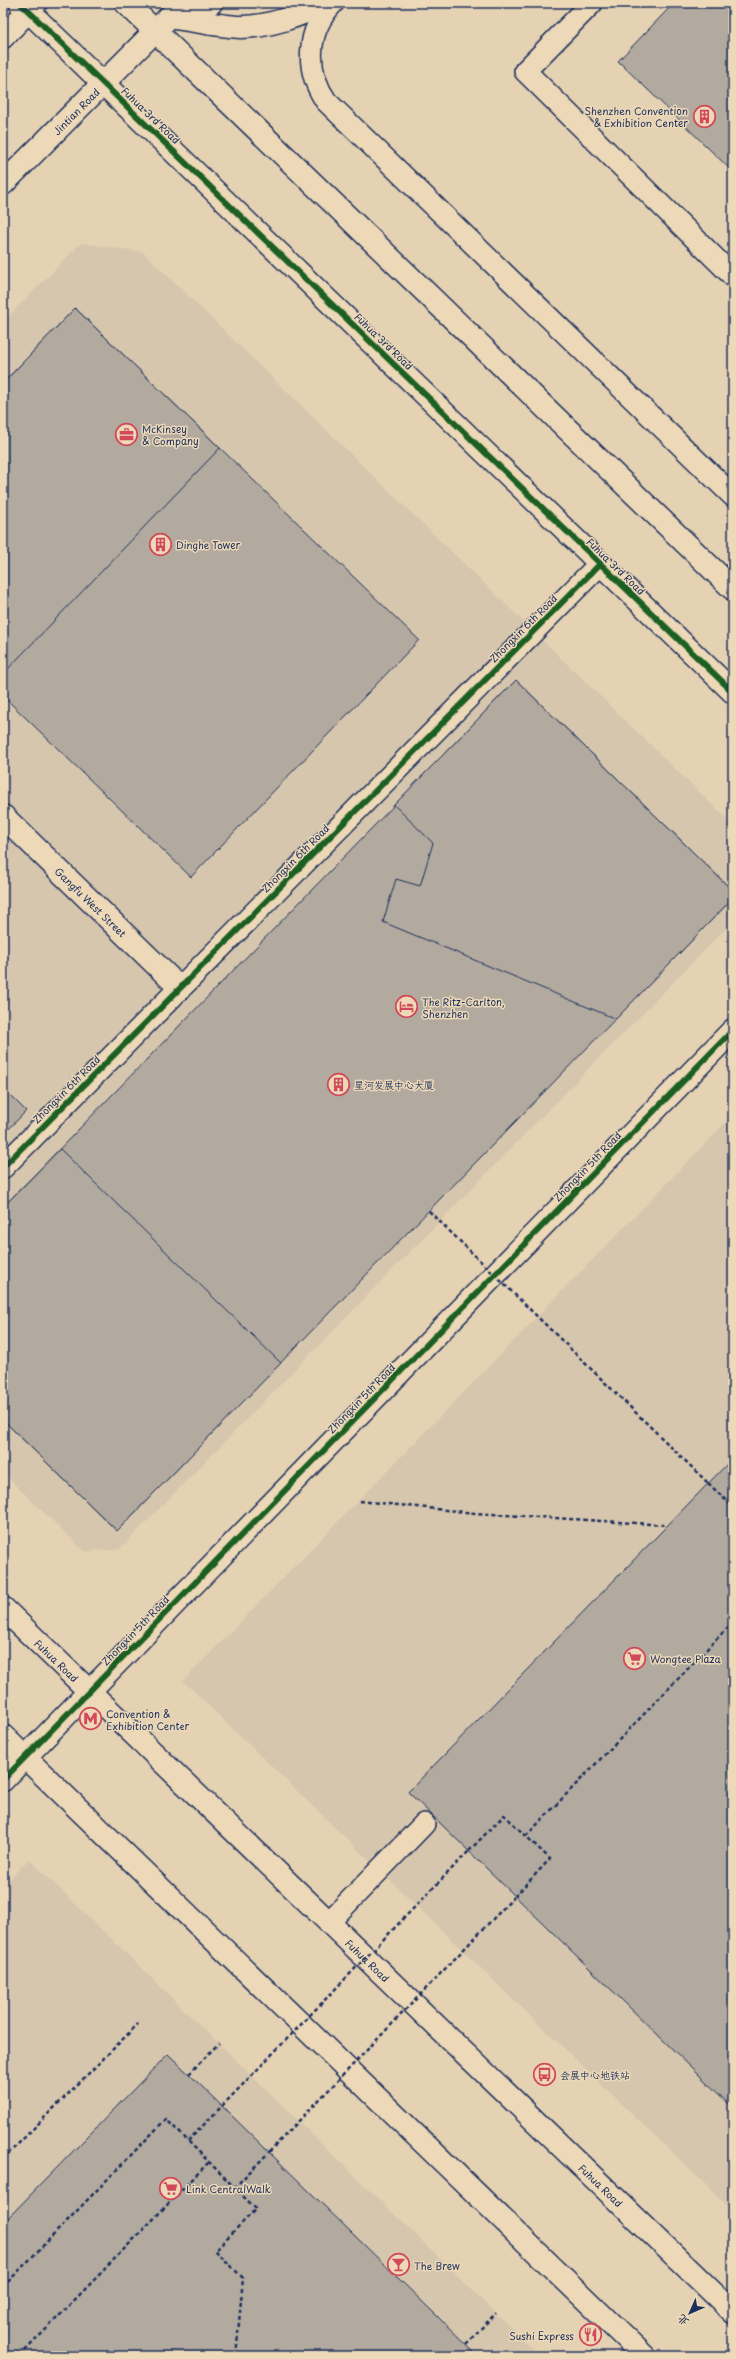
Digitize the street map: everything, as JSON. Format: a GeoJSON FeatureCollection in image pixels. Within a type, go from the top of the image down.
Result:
{"type":"FeatureCollection","features":[{"type":"Feature","properties":{"kind":"street"},"geometry":{"type":"LineString","coordinates":[[126,3],[169,17],[242,27],[279,21],[311,10],[323,3]]}},
{"type":"Feature","properties":{"kind":"street"},"geometry":{"type":"LineString","coordinates":[[169,17],[211,3]]}},
{"type":"Feature","properties":{"kind":"street"},"geometry":{"type":"LineString","coordinates":[[3,37],[28,6]]}},
{"type":"Feature","properties":{"kind":"street","name":"Fuhua 3rd Road"},"geometry":{"type":"LineString","coordinates":[[28,6],[103,83],[733,692]]}},
{"type":"Feature","properties":{"kind":"street"},"geometry":{"type":"LineString","coordinates":[[169,17],[733,589]]}},
{"type":"Feature","properties":{"kind":"street","name":"Jintian Road"},"geometry":{"type":"LineString","coordinates":[[3,184],[169,17]]}},
{"type":"Feature","properties":{"kind":"street","name":"Zhongxin 6th Road"},"geometry":{"type":"LineString","coordinates":[[3,1167],[600,564]]}},
{"type":"Feature","properties":{"kind":"street","name":"Gangfu West Street"},"geometry":{"type":"LineString","coordinates":[[3,816],[180,988]]}},
{"type":"Feature","properties":{"kind":"street","name":"Zhongxin 5th Road"},"geometry":{"type":"LineString","coordinates":[[3,1780],[733,1030]]}},
{"type":"Feature","properties":{"kind":"street","name":"Fuhua Road"},"geometry":{"type":"LineString","coordinates":[[3,1608],[733,2312]]}},
{"type":"Feature","properties":{"kind":"street"},"geometry":{"type":"LineString","coordinates":[[3,1736],[644,2356]]}},
{"type":"Feature","properties":{"kind":"lane"},"geometry":{"type":"LineString","coordinates":[[333,3],[316,26],[311,43],[312,74],[317,88],[326,101],[733,496]]}},
{"type":"Feature","properties":{"kind":"lane"},"geometry":{"type":"LineString","coordinates":[[592,3],[525,71],[733,276]]}},
{"type":"Feature","properties":{"kind":"lane"},"geometry":{"type":"LineString","coordinates":[[329,1922],[424,1824]]}},
{"type":"Feature","properties":{"kind":"path"},"geometry":{"type":"LineString","coordinates":[[429,1211],[733,1507]]}},
{"type":"Feature","properties":{"kind":"path"},"geometry":{"type":"LineString","coordinates":[[360,1501],[475,1513],[668,1525]]}},
{"type":"Feature","properties":{"kind":"path"},"geometry":{"type":"LineString","coordinates":[[526,1836],[733,1622]]}},
{"type":"Feature","properties":{"kind":"path"},"geometry":{"type":"LineString","coordinates":[[188,2141],[504,1815],[550,1859],[234,2188]]}},
{"type":"Feature","properties":{"kind":"path"},"geometry":{"type":"LineString","coordinates":[[3,2159],[138,2024]]}},
{"type":"Feature","properties":{"kind":"path"},"geometry":{"type":"LineString","coordinates":[[189,2074],[219,2044]]}},
{"type":"Feature","properties":{"kind":"path"},"geometry":{"type":"LineString","coordinates":[[3,2287],[166,2119],[256,2209],[215,2250],[243,2278],[236,2356]]}},
{"type":"Feature","properties":{"kind":"path"},"geometry":{"type":"LineString","coordinates":[[20,2356],[209,2162]]}},
{"type":"Feature","properties":{"kind":"path"},"geometry":{"type":"LineString","coordinates":[[466,2344],[496,2313]]}},
{"type":"Feature","properties":{"kind":"shaded area"},"geometry":{"type":"Polygon","coordinates":[[[81,243],[143,252],[733,825],[733,921],[119,1550],[84,1551],[3,1473],[3,322],[81,243]]]}},
{"type":"Feature","properties":{"kind":"shaded area"},"geometry":{"type":"Polygon","coordinates":[[[733,1115],[733,2211],[183,1681],[733,1115]]]}},
{"type":"Feature","properties":{"kind":"shaded area"},"geometry":{"type":"Polygon","coordinates":[[[29,1859],[540,2356],[3,2356],[3,1886],[29,1859]]]}},
{"type":"Feature","properties":{"kind":"building","name":"Shenzhen Convention & Exhibition Center"},"geometry":{"type":"Polygon","coordinates":[[[674,3],[733,3],[733,172],[618,61],[674,3]]]}},
{"type":"Feature","properties":{"kind":"building","name":"Dinghe Tower"},"geometry":{"type":"Polygon","coordinates":[[[75,308],[419,640],[191,877],[3,696],[3,383],[75,308]]]}},
{"type":"Feature","properties":{"kind":"building"},"geometry":{"type":"Polygon","coordinates":[[[75,308],[220,448],[3,674],[3,383],[75,308]]]}},
{"type":"Feature","properties":{"kind":"building","name":"星河发展中心大厦"},"geometry":{"type":"Polygon","coordinates":[[[516,680],[733,891],[733,898],[117,1531],[3,1420],[3,1207],[516,680]]]}},
{"type":"Feature","properties":{"kind":"building"},"geometry":{"type":"Polygon","coordinates":[[[516,680],[733,891],[733,898],[616,1019],[383,922],[396,879],[420,886],[433,843],[394,805],[516,680]]]}},
{"type":"Feature","properties":{"kind":"building"},"geometry":{"type":"Polygon","coordinates":[[[3,1088],[26,1111],[3,1135],[3,1088]]]}},
{"type":"Feature","properties":{"kind":"building"},"geometry":{"type":"Polygon","coordinates":[[[60,1149],[281,1363],[117,1531],[3,1420],[3,1207],[60,1149]]]}},
{"type":"Feature","properties":{"kind":"building","name":"Wongtee Plaza"},"geometry":{"type":"Polygon","coordinates":[[[733,1458],[733,2108],[408,1792],[733,1458]]]}},
{"type":"Feature","properties":{"kind":"building","name":"Link CentralWalk"},"geometry":{"type":"Polygon","coordinates":[[[168,2054],[478,2356],[3,2356],[3,2223],[168,2054]]]}},
{"type":"Feature","properties":{"kind":"cycle path"},"geometry":{"type":"LineString","coordinates":[[20,3],[733,692]]}},
{"type":"Feature","properties":{"kind":"cycle path"},"geometry":{"type":"LineString","coordinates":[[3,1167],[600,564]]}},
{"type":"Feature","properties":{"kind":"cycle path"},"geometry":{"type":"LineString","coordinates":[[3,1780],[733,1030]]}},
{"type":"Feature","properties":{"kind":"place","name":"Shenzhen Convention & Exhibition Center"},"geometry":{"type":"Point","coordinates":[704,116]}},
{"type":"Feature","properties":{"kind":"place","name":"McKinsey & Company"},"geometry":{"type":"Point","coordinates":[126,434]}},
{"type":"Feature","properties":{"kind":"place","name":"Dinghe Tower"},"geometry":{"type":"Point","coordinates":[161,544]}},
{"type":"Feature","properties":{"kind":"place","name":"The Ritz-Carlton, Shenzhen"},"geometry":{"type":"Point","coordinates":[407,1007]}},
{"type":"Feature","properties":{"kind":"place","name":"星河发展中心大厦"},"geometry":{"type":"Point","coordinates":[338,1084]}},
{"type":"Feature","properties":{"kind":"place","name":"Wongtee Plaza"},"geometry":{"type":"Point","coordinates":[635,1658]}},
{"type":"Feature","properties":{"kind":"place","name":"Convention & Exhibition Center"},"geometry":{"type":"Point","coordinates":[91,1719]}},
{"type":"Feature","properties":{"kind":"place","name":"会展中心地铁站"},"geometry":{"type":"Point","coordinates":[545,2074]}},
{"type":"Feature","properties":{"kind":"place","name":"Link CentralWalk"},"geometry":{"type":"Point","coordinates":[171,2188]}},
{"type":"Feature","properties":{"kind":"place","name":"The Brew"},"geometry":{"type":"Point","coordinates":[398,2265]}},
{"type":"Feature","properties":{"kind":"place","name":"Sushi Express"},"geometry":{"type":"Point","coordinates":[590,2335]}}]}
